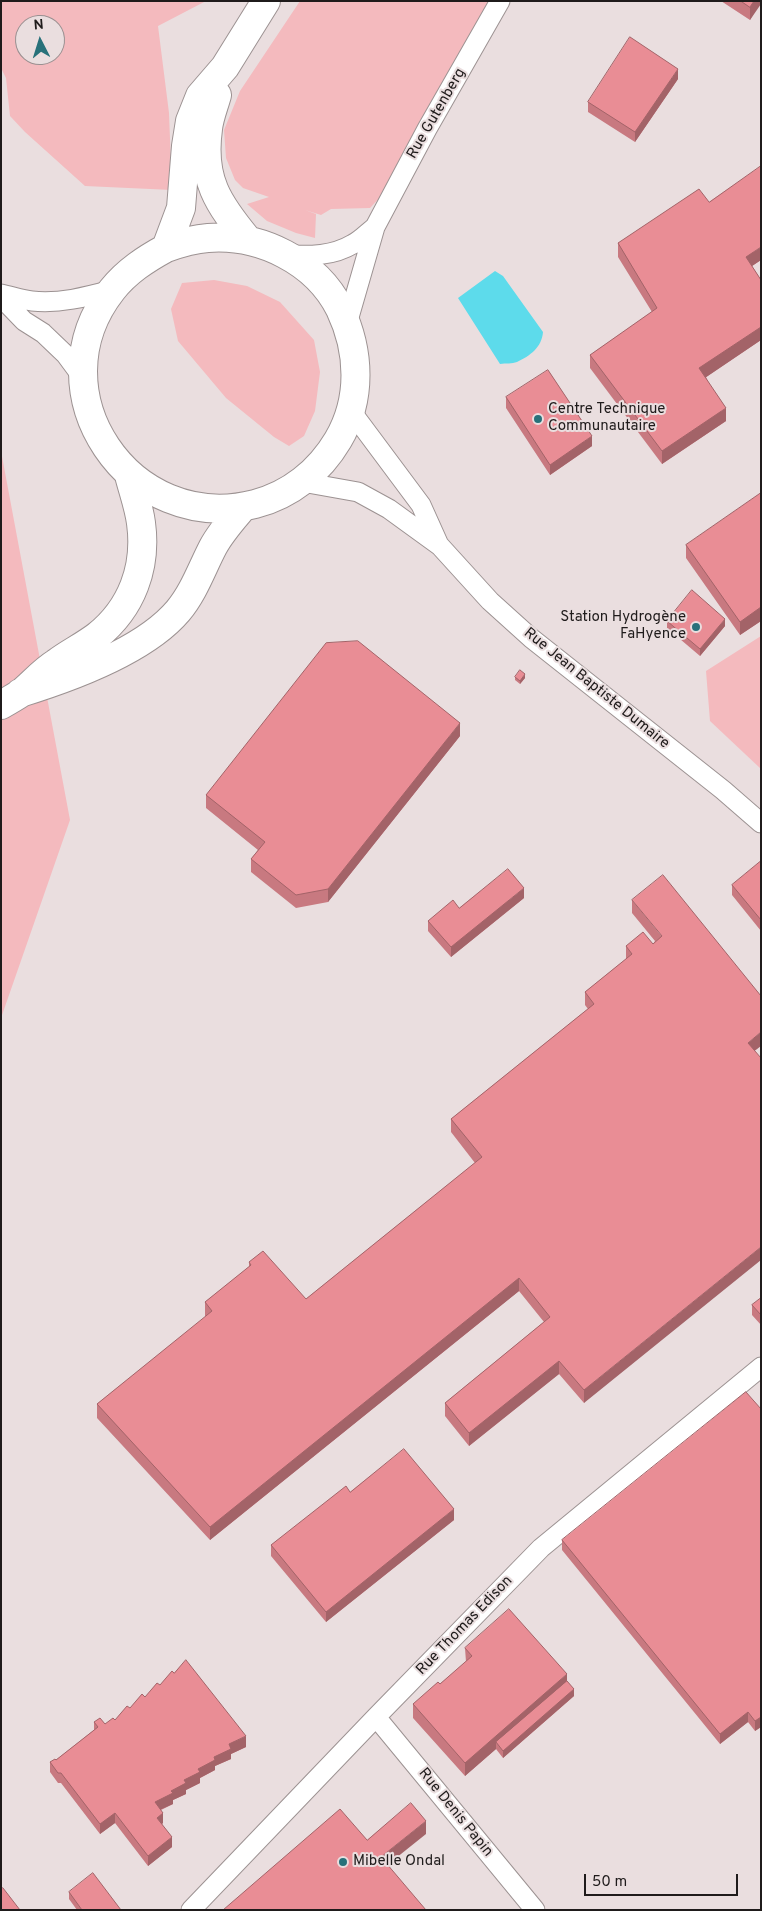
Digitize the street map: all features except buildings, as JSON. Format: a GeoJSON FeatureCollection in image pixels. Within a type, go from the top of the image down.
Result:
{"type":"FeatureCollection","features":[{"type":"Feature","properties":{"kind":"main road"},"geometry":{"type":"LineString","coordinates":[[166,248],[181,208],[190,121],[200,96],[224,67],[266,1]]}},
{"type":"Feature","properties":{"kind":"main road"},"geometry":{"type":"LineString","coordinates":[[224,67],[208,127],[207,168],[218,202],[248,240]]}},
{"type":"Feature","properties":{"kind":"main road"},"geometry":{"type":"LineString","coordinates":[[227,237],[248,240],[269,246],[307,269],[337,303],[347,324],[353,345],[356,367],[351,411],[343,431],[332,450],[302,482],[284,493],[264,502],[243,507],[212,509],[182,504],[154,493],[129,475],[111,455],[96,431],[87,406],[83,378],[84,355],[90,332],[99,310],[112,290],[146,259],[166,248],[186,241],[227,237]]}},
{"type":"Feature","properties":{"kind":"main road"},"geometry":{"type":"LineString","coordinates":[[11,699],[53,664],[97,636],[115,620],[127,604],[141,567],[143,544],[141,522],[129,475]]}},
{"type":"Feature","properties":{"kind":"main road"},"geometry":{"type":"LineString","coordinates":[[11,699],[63,680],[121,652],[152,634],[178,611],[196,583],[213,546],[227,525],[243,507]]}},
{"type":"Feature","properties":{"kind":"street","name":"Rue Gutenberg"},"geometry":{"type":"LineString","coordinates":[[347,324],[375,226],[427,129],[500,1]]}},
{"type":"Feature","properties":{"kind":"street","name":"Rue Gutenberg"},"geometry":{"type":"LineString","coordinates":[[288,256],[314,256],[340,251],[355,244],[375,226]]}},
{"type":"Feature","properties":{"kind":"street"},"geometry":{"type":"LineString","coordinates":[[1,296],[31,301],[61,301],[87,297],[112,290]]}},
{"type":"Feature","properties":{"kind":"street"},"geometry":{"type":"LineString","coordinates":[[1,296],[24,321],[43,333],[66,355],[83,378]]}},
{"type":"Feature","properties":{"kind":"street","name":"Rue Jean Baptiste Dumaire"},"geometry":{"type":"LineString","coordinates":[[351,411],[421,505],[440,546]]}},
{"type":"Feature","properties":{"kind":"street","name":"Rue Jean Baptiste Dumaire"},"geometry":{"type":"LineString","coordinates":[[302,482],[358,492],[389,508],[440,546],[490,600],[531,638],[724,790],[761,822]]}},
{"type":"Feature","properties":{"kind":"street","name":"Rue Thomas Edison"},"geometry":{"type":"LineString","coordinates":[[190,1910],[541,1548],[761,1367]]}},
{"type":"Feature","properties":{"kind":"street","name":"Rue Denis Papin"},"geometry":{"type":"LineString","coordinates":[[376,1717],[535,1910]]}},
{"type":"Feature","properties":{"kind":"shaded area"},"geometry":{"type":"Polygon","coordinates":[[[1,1],[206,1],[158,26],[169,113],[172,190],[85,186],[10,116],[6,78],[1,68],[1,1]]]}},
{"type":"Feature","properties":{"kind":"shaded area"},"geometry":{"type":"Polygon","coordinates":[[[300,1],[490,1],[385,192],[370,208],[331,209],[321,215],[305,210],[316,214],[315,238],[296,233],[267,221],[247,204],[269,197],[243,188],[235,180],[226,158],[224,130],[240,91],[300,1]]]}},
{"type":"Feature","properties":{"kind":"shaded area"},"geometry":{"type":"Polygon","coordinates":[[[214,280],[247,286],[280,302],[314,340],[320,372],[315,411],[304,436],[289,446],[274,437],[226,398],[178,341],[171,309],[182,283],[214,280]]]}},
{"type":"Feature","properties":{"kind":"shaded area"},"geometry":{"type":"Polygon","coordinates":[[[1,451],[70,820],[1,1018],[1,451]]]}},
{"type":"Feature","properties":{"kind":"shaded area"},"geometry":{"type":"Polygon","coordinates":[[[761,636],[761,769],[710,721],[706,671],[761,636]]]}},
{"type":"Feature","properties":{"kind":"water"},"geometry":{"type":"Polygon","coordinates":[[[495,271],[503,276],[543,332],[538,347],[515,363],[500,364],[458,298],[495,271]]]}},
{"type":"Feature","properties":{"kind":"place","name":"Centre Technique Communautaire"},"geometry":{"type":"Point","coordinates":[538,419]}},
{"type":"Feature","properties":{"kind":"place","name":"Station Hydrogène FaHyence"},"geometry":{"type":"Point","coordinates":[696,627]}},
{"type":"Feature","properties":{"kind":"place","name":"Mibelle Ondal"},"geometry":{"type":"Point","coordinates":[343,1862]}}]}
